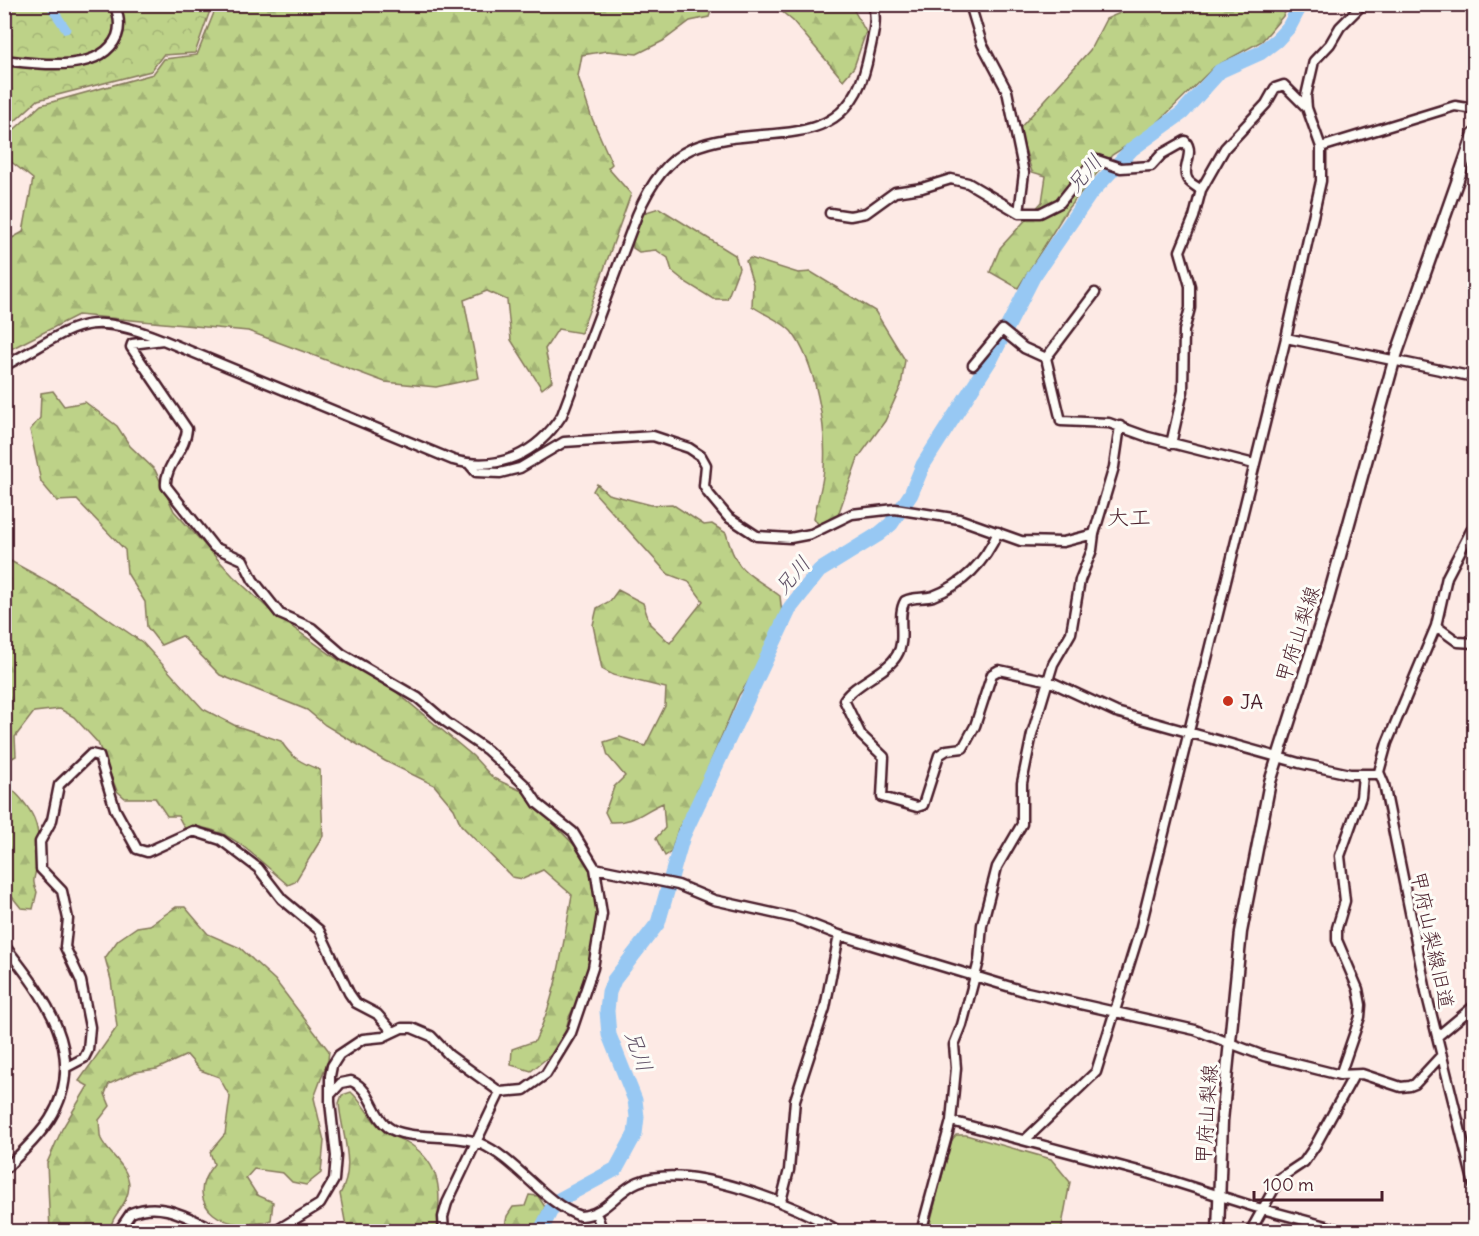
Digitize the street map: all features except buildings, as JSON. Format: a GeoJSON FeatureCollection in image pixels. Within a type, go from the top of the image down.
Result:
{"type":"FeatureCollection","features":[{"type":"Feature","properties":{"kind":"main road","name":"甲府山梨線"},"geometry":{"type":"LineString","coordinates":[[1218,1232],[1229,1045],[1241,932],[1270,782],[1326,606],[1394,361],[1474,134]]}},
{"type":"Feature","properties":{"kind":"street"},"geometry":{"type":"LineString","coordinates":[[4,60],[62,63],[90,61],[102,56],[111,48],[120,28],[114,4]]}},
{"type":"Feature","properties":{"kind":"street"},"geometry":{"type":"LineString","coordinates":[[4,366],[62,332],[99,322],[118,324],[163,340],[432,452],[470,465],[507,461],[523,455],[536,446],[556,423],[637,215],[648,191],[661,173],[689,150],[717,142],[805,131],[837,116],[855,97],[862,82],[875,25],[873,4]]}},
{"type":"Feature","properties":{"kind":"street"},"geometry":{"type":"LineString","coordinates":[[970,4],[982,44],[1007,91],[1024,173],[1019,213]]}},
{"type":"Feature","properties":{"kind":"street"},"geometry":{"type":"LineString","coordinates":[[1025,1140],[1096,1072],[1140,930],[1286,338],[1321,182],[1321,147],[1307,108],[1306,96],[1314,61],[1330,44],[1340,27],[1363,4]]}},
{"type":"Feature","properties":{"kind":"street"},"geometry":{"type":"LineString","coordinates":[[1171,444],[1183,392],[1184,331],[1190,308],[1190,286],[1180,251],[1194,217],[1201,190],[1228,143],[1266,104],[1275,88],[1284,85],[1307,108]]}},
{"type":"Feature","properties":{"kind":"street"},"geometry":{"type":"LineString","coordinates":[[1321,147],[1455,106],[1474,109]]}},
{"type":"Feature","properties":{"kind":"street"},"geometry":{"type":"LineString","coordinates":[[830,213],[850,216],[866,213],[895,192],[922,188],[951,179],[968,183],[1019,213],[1040,213],[1055,207],[1088,166],[1097,160],[1120,168],[1152,166],[1162,154],[1185,141],[1190,155],[1186,175],[1188,180],[1201,190]]}},
{"type":"Feature","properties":{"kind":"street"},"geometry":{"type":"LineString","coordinates":[[1095,293],[1046,358],[1060,421],[1120,426],[1171,444],[1254,464]]}},
{"type":"Feature","properties":{"kind":"street"},"geometry":{"type":"LineString","coordinates":[[973,365],[1002,330],[1024,348],[1046,358]]}},
{"type":"Feature","properties":{"kind":"street"},"geometry":{"type":"LineString","coordinates":[[1286,338],[1474,377]]}},
{"type":"Feature","properties":{"kind":"street"},"geometry":{"type":"LineString","coordinates":[[163,340],[132,344],[131,347],[187,429],[186,441],[165,479],[166,486],[210,544],[243,560],[253,580],[280,614],[319,632],[342,654],[418,698],[446,722],[487,750],[525,786],[538,804],[573,832],[595,868],[602,914],[593,968],[572,1033],[546,1074],[524,1090],[500,1092],[449,1055],[422,1030],[402,1028],[383,1037],[363,1039],[339,1055],[332,1066],[331,1094],[336,1162],[332,1187],[320,1204],[308,1214],[274,1232]]}},
{"type":"Feature","properties":{"kind":"street"},"geometry":{"type":"LineString","coordinates":[[921,1232],[951,1121],[956,1068],[954,1045],[962,1025],[975,976],[982,925],[997,867],[1022,824],[1024,773],[1032,734],[1057,654],[1071,633],[1080,580],[1092,550],[1094,534],[1114,467],[1120,426]]}},
{"type":"Feature","properties":{"kind":"street"},"geometry":{"type":"LineString","coordinates":[[470,465],[476,472],[500,473],[520,468],[564,442],[653,436],[688,448],[701,456],[706,465],[705,486],[712,500],[728,517],[757,536],[790,538],[811,534],[852,514],[895,509],[959,519],[1020,541],[1063,542],[1094,534]]}},
{"type":"Feature","properties":{"kind":"street"},"geometry":{"type":"LineString","coordinates":[[998,532],[988,556],[956,583],[931,596],[905,601],[902,605],[903,630],[897,656],[844,700],[861,735],[884,757],[882,797],[917,807],[923,805],[939,755],[946,750],[963,748],[975,726],[995,671],[1049,681],[1116,712],[1330,770],[1363,775],[1379,772],[1387,743],[1436,626],[1447,577],[1474,525]]}},
{"type":"Feature","properties":{"kind":"street"},"geometry":{"type":"LineString","coordinates":[[1436,626],[1458,642],[1474,643]]}},
{"type":"Feature","properties":{"kind":"street"},"geometry":{"type":"LineString","coordinates":[[67,1068],[84,1059],[90,1027],[81,981],[65,947],[68,919],[62,891],[41,869],[40,842],[52,820],[62,780],[91,754],[99,756],[115,809],[137,849],[147,852],[193,831],[221,840],[258,868],[282,899],[319,930],[348,993],[357,1003],[377,1014],[393,1032]]}},
{"type":"Feature","properties":{"kind":"street","name":"甲府山梨線旧道"},"geometry":{"type":"LineString","coordinates":[[1379,772],[1384,784],[1427,996],[1438,1036],[1440,1057],[1474,1185]]}},
{"type":"Feature","properties":{"kind":"street"},"geometry":{"type":"LineString","coordinates":[[1340,1075],[1360,1017],[1361,1005],[1358,989],[1337,940],[1336,928],[1345,901],[1340,856],[1361,797],[1363,775]]}},
{"type":"Feature","properties":{"kind":"street"},"geometry":{"type":"LineString","coordinates":[[595,868],[678,885],[714,900],[795,918],[839,935],[1027,992],[1195,1030],[1229,1045],[1340,1075],[1362,1074],[1401,1087],[1410,1086],[1415,1084],[1440,1057]]}},
{"type":"Feature","properties":{"kind":"street"},"geometry":{"type":"LineString","coordinates":[[781,1201],[789,1170],[795,1100],[825,1008],[839,935]]}},
{"type":"Feature","properties":{"kind":"street"},"geometry":{"type":"LineString","coordinates":[[4,945],[52,1013],[64,1042],[67,1068],[63,1091],[50,1118],[4,1170]]}},
{"type":"Feature","properties":{"kind":"street"},"geometry":{"type":"LineString","coordinates":[[1438,1036],[1474,1006]]}},
{"type":"Feature","properties":{"kind":"street"},"geometry":{"type":"LineString","coordinates":[[1250,1232],[1280,1178],[1304,1162],[1315,1146],[1354,1075]]}},
{"type":"Feature","properties":{"kind":"street"},"geometry":{"type":"LineString","coordinates":[[331,1094],[341,1083],[351,1081],[364,1090],[382,1121],[389,1128],[408,1134],[451,1137],[478,1143],[505,1159],[567,1210],[580,1216],[596,1213],[639,1181],[673,1175],[781,1201],[840,1232]]}},
{"type":"Feature","properties":{"kind":"street"},"geometry":{"type":"LineString","coordinates":[[444,1232],[443,1216],[447,1203],[478,1143],[500,1092]]}},
{"type":"Feature","properties":{"kind":"street"},"geometry":{"type":"LineString","coordinates":[[951,1121],[1219,1194],[1255,1207],[1264,1207],[1348,1232]]}},
{"type":"Feature","properties":{"kind":"street"},"geometry":{"type":"LineString","coordinates":[[118,1232],[131,1213],[156,1207],[178,1212],[221,1232]]}},
{"type":"Feature","properties":{"kind":"street"},"geometry":{"type":"LineString","coordinates":[[596,1213],[603,1232]]}},
{"type":"Feature","properties":{"kind":"green space"},"geometry":{"type":"Polygon","coordinates":[[[5,5],[212,5],[195,53],[163,55],[151,71],[38,100],[5,130],[5,5]]]}},
{"type":"Feature","properties":{"kind":"green space"},"geometry":{"type":"Polygon","coordinates":[[[217,5],[713,5],[709,17],[690,21],[663,41],[637,54],[607,51],[582,55],[578,76],[591,116],[612,164],[608,168],[631,194],[581,333],[558,329],[545,349],[552,381],[542,389],[511,340],[507,300],[487,291],[464,300],[479,378],[436,387],[385,382],[248,331],[78,315],[5,352],[5,242],[23,232],[33,179],[5,157],[5,138],[41,105],[153,74],[164,59],[197,55],[217,5]]]}},
{"type":"Feature","properties":{"kind":"green space"},"geometry":{"type":"Polygon","coordinates":[[[774,5],[851,5],[866,32],[854,67],[843,80],[793,21],[774,5]]]}},
{"type":"Feature","properties":{"kind":"green space"},"geometry":{"type":"Polygon","coordinates":[[[1138,5],[1289,5],[1283,16],[1262,41],[1214,67],[1148,132],[1112,155],[1068,208],[1018,288],[990,272],[1000,248],[1042,202],[1046,176],[1032,172],[1019,129],[1090,50],[1106,19],[1138,5]]]}},
{"type":"Feature","properties":{"kind":"green space"},"geometry":{"type":"Polygon","coordinates":[[[659,208],[735,255],[739,268],[727,299],[713,299],[687,283],[672,271],[668,258],[656,250],[639,252],[633,248],[632,234],[643,213],[659,208]]]}},
{"type":"Feature","properties":{"kind":"green space"},"geometry":{"type":"Polygon","coordinates":[[[750,258],[798,273],[811,272],[875,311],[905,360],[901,386],[885,421],[858,458],[837,518],[818,524],[814,518],[824,468],[824,434],[818,396],[807,360],[791,331],[752,306],[753,284],[746,261],[750,258]]]}},
{"type":"Feature","properties":{"kind":"green space"},"geometry":{"type":"Polygon","coordinates":[[[53,391],[64,406],[85,402],[117,426],[130,446],[155,470],[174,511],[233,576],[274,614],[340,661],[382,680],[473,756],[493,778],[522,791],[578,849],[591,872],[597,911],[589,968],[582,991],[569,1017],[564,1038],[552,1054],[531,1071],[511,1065],[512,1049],[535,1041],[543,1024],[558,970],[572,895],[543,870],[523,879],[512,877],[461,825],[454,809],[434,785],[385,761],[325,725],[307,710],[220,675],[182,636],[161,645],[147,627],[145,602],[127,573],[125,550],[77,500],[57,501],[41,482],[30,430],[40,418],[41,393],[53,391]]]}},
{"type":"Feature","properties":{"kind":"green space"},"geometry":{"type":"Polygon","coordinates":[[[597,484],[608,494],[651,505],[672,504],[704,525],[712,524],[726,533],[740,566],[780,596],[782,614],[761,663],[739,695],[693,803],[678,829],[671,852],[665,856],[656,838],[665,828],[663,803],[632,819],[610,822],[605,812],[614,787],[625,776],[608,756],[604,742],[620,737],[645,746],[665,706],[666,688],[613,675],[602,669],[593,625],[597,608],[610,601],[618,590],[643,603],[650,624],[670,643],[703,601],[689,582],[668,574],[593,491],[597,484]]]}},
{"type":"Feature","properties":{"kind":"green space"},"geometry":{"type":"Polygon","coordinates":[[[5,558],[76,597],[142,642],[203,709],[234,725],[281,741],[298,759],[320,770],[323,836],[295,882],[288,885],[227,836],[214,830],[185,829],[178,816],[167,816],[155,798],[125,798],[117,791],[98,743],[74,717],[60,709],[34,712],[15,737],[16,756],[5,762],[5,558]]]}},
{"type":"Feature","properties":{"kind":"green space"},"geometry":{"type":"Polygon","coordinates":[[[4,782],[23,800],[37,828],[39,851],[34,882],[37,892],[33,909],[21,908],[5,888],[4,782]]]}},
{"type":"Feature","properties":{"kind":"green space"},"geometry":{"type":"Polygon","coordinates":[[[176,907],[185,907],[208,934],[240,948],[275,980],[329,1051],[314,1098],[324,1141],[321,1173],[306,1185],[292,1182],[283,1173],[254,1169],[246,1178],[257,1195],[273,1202],[271,1220],[255,1224],[239,1224],[213,1214],[205,1204],[202,1193],[205,1179],[214,1164],[210,1152],[225,1134],[230,1097],[219,1077],[200,1070],[187,1055],[157,1069],[135,1072],[109,1084],[105,1094],[110,1106],[99,1120],[100,1137],[126,1172],[129,1186],[126,1200],[113,1220],[110,1231],[50,1231],[47,1163],[62,1129],[88,1086],[79,1081],[117,1027],[111,980],[105,958],[118,940],[137,927],[150,925],[176,907]]]}},
{"type":"Feature","properties":{"kind":"green space"},"geometry":{"type":"Polygon","coordinates":[[[351,1092],[381,1129],[410,1144],[429,1162],[439,1194],[437,1231],[352,1231],[345,1221],[340,1194],[345,1183],[348,1161],[339,1103],[342,1095],[351,1092]]]}},
{"type":"Feature","properties":{"kind":"green space"},"geometry":{"type":"Polygon","coordinates":[[[956,1135],[966,1135],[1051,1159],[1070,1182],[1061,1231],[928,1231],[951,1141],[956,1135]]]}},
{"type":"Feature","properties":{"kind":"green space"},"geometry":{"type":"Polygon","coordinates":[[[529,1195],[538,1196],[545,1207],[534,1231],[504,1231],[507,1216],[513,1207],[525,1206],[529,1195]]]}},
{"type":"Feature","properties":{"kind":"waterway","name":"兄川"},"geometry":{"type":"LineString","coordinates":[[540,1232],[555,1202],[616,1169],[635,1134],[637,1117],[635,1100],[609,1035],[607,1011],[609,992],[614,980],[658,923],[683,836],[790,608],[819,571],[879,534],[891,524],[911,494],[923,465],[992,357],[1033,277],[1090,194],[1132,149],[1182,113],[1220,71],[1260,53],[1277,40],[1289,27],[1301,4]]}},
{"type":"Feature","properties":{"kind":"waterway"},"geometry":{"type":"LineString","coordinates":[[53,10],[66,29]]}},
{"type":"Feature","properties":{"kind":"place","name":"JA"},"geometry":{"type":"Point","coordinates":[1228,701]}},
{"type":"Feature","properties":{"kind":"district","name":"大工"},"geometry":{"type":"Point","coordinates":[1129,517]}}]}
